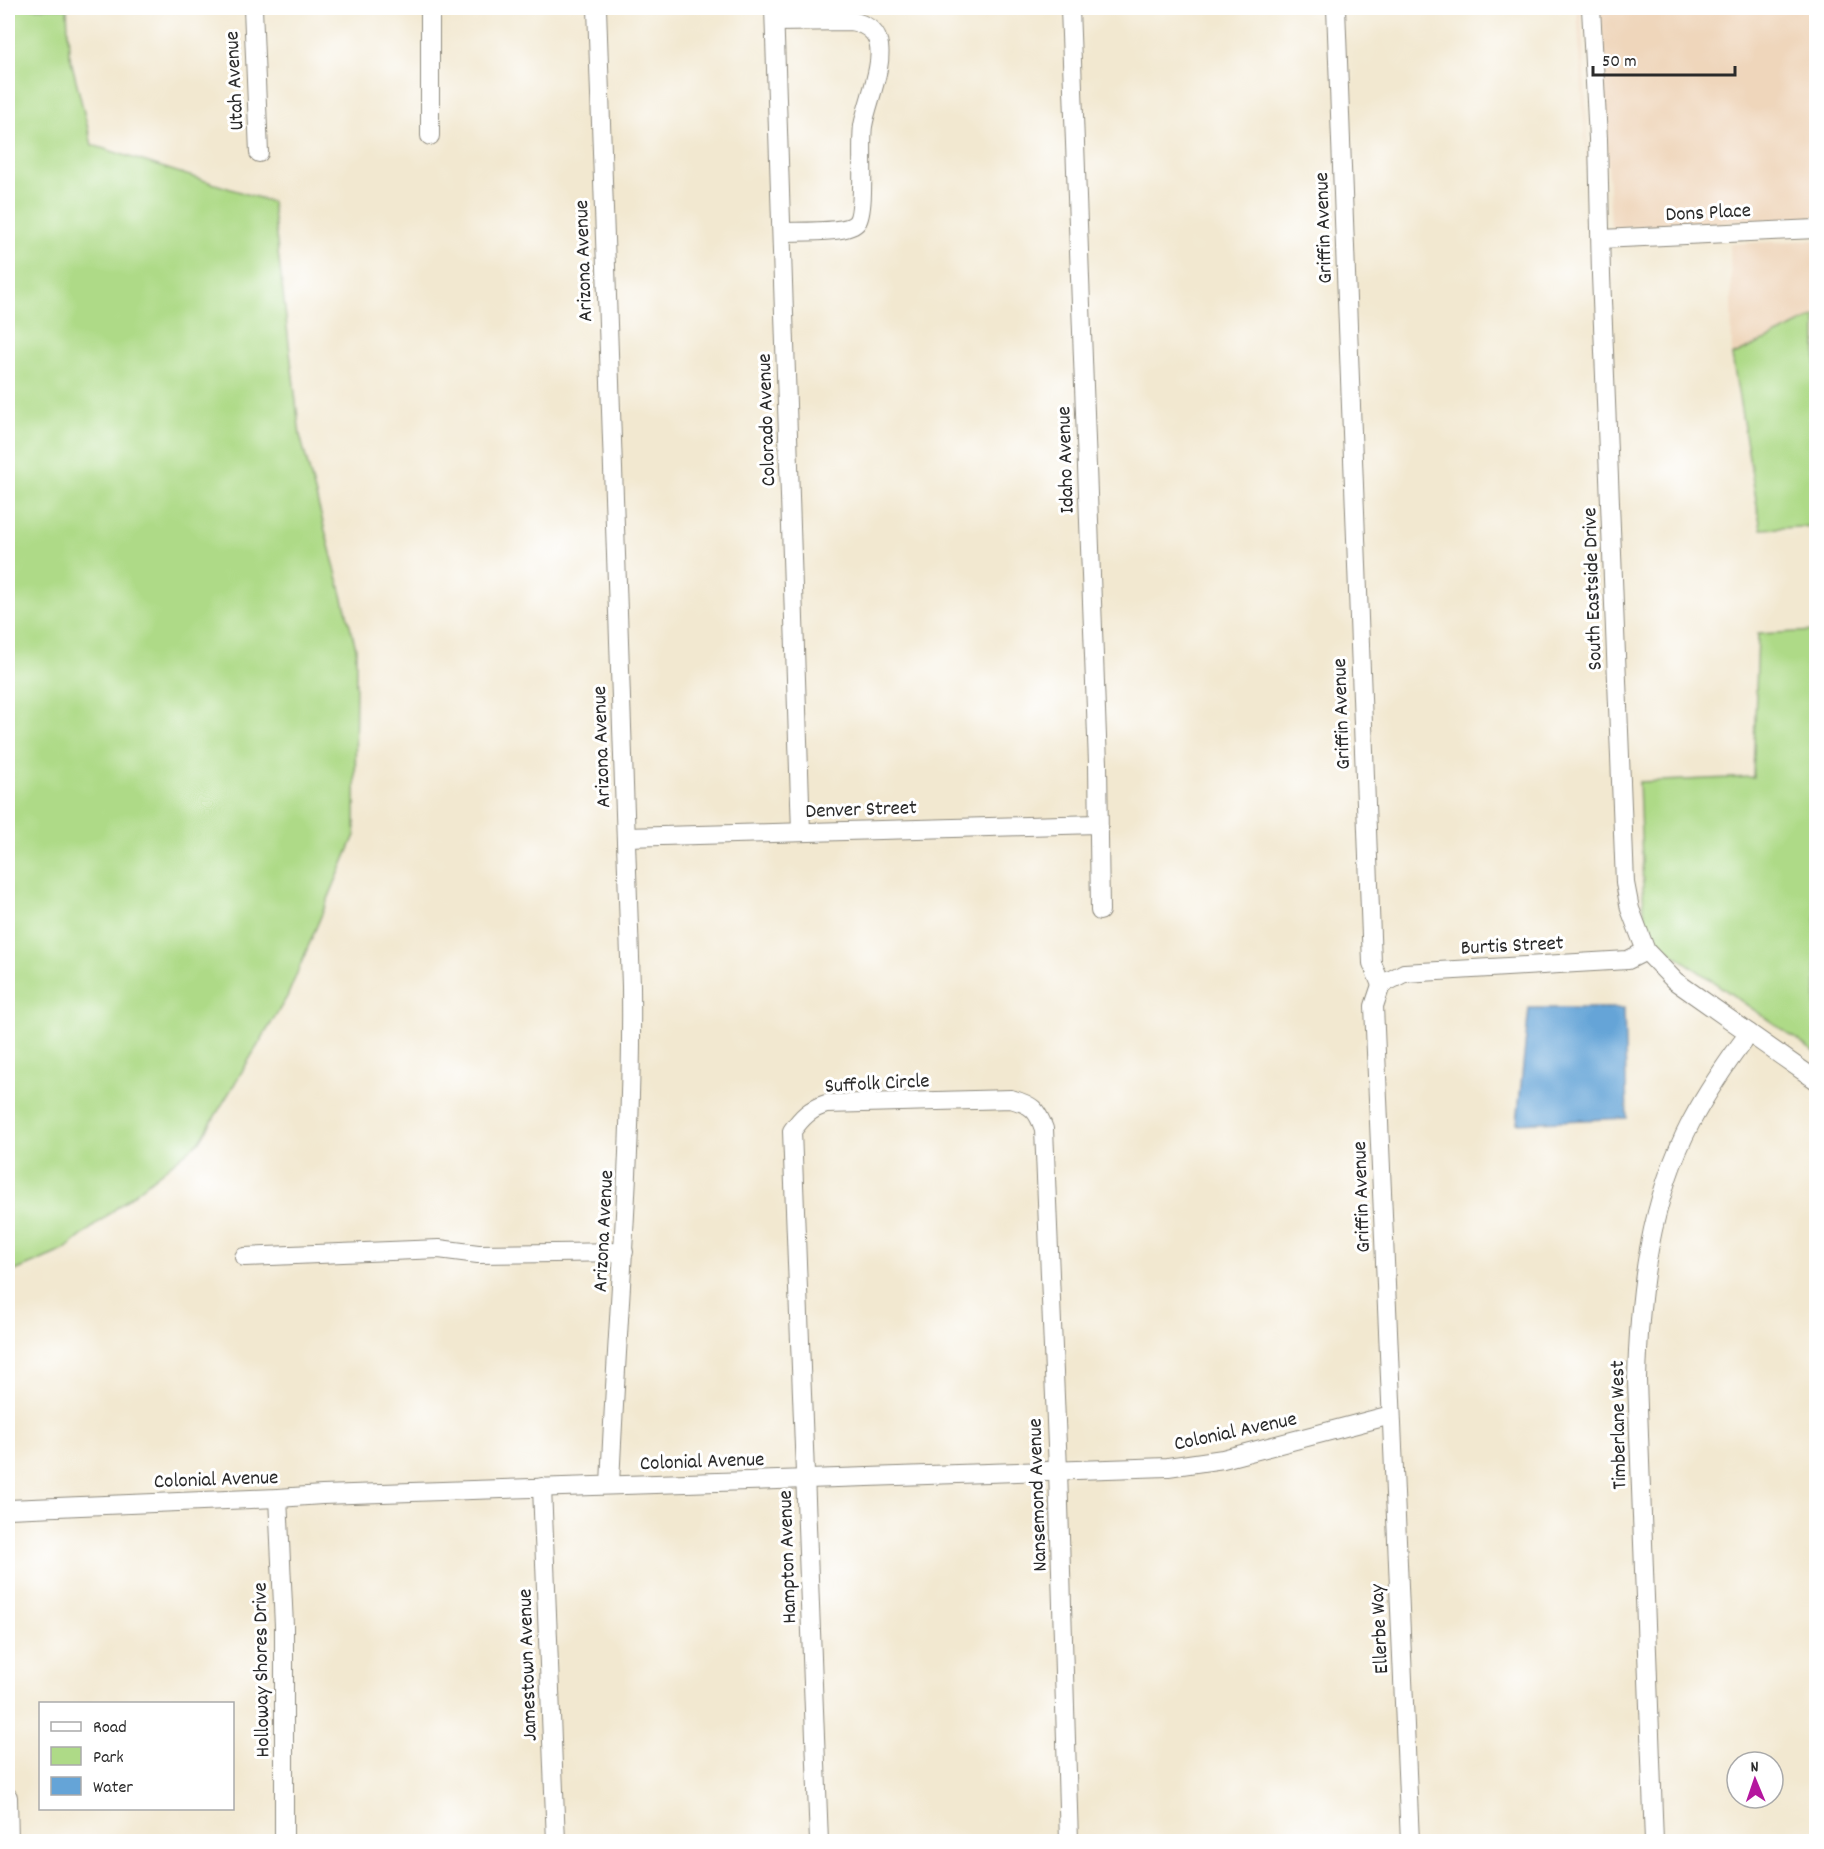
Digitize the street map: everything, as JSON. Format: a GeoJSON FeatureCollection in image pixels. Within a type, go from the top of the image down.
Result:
{"type":"FeatureCollection","features":[{"type":"Feature","properties":{"kind":"street","name":"Utah Avenue"},"geometry":{"type":"LineString","coordinates":[[253,8],[259,153]]}},
{"type":"Feature","properties":{"kind":"street"},"geometry":{"type":"LineString","coordinates":[[430,8],[430,136]]}},
{"type":"Feature","properties":{"kind":"street","name":"Arizona Avenue"},"geometry":{"type":"LineString","coordinates":[[597,8],[632,1069],[610,1485]]}},
{"type":"Feature","properties":{"kind":"street","name":"Idaho Avenue"},"geometry":{"type":"LineString","coordinates":[[1070,8],[1098,764],[1100,911]]}},
{"type":"Feature","properties":{"kind":"street","name":"Griffin Avenue"},"geometry":{"type":"LineString","coordinates":[[1336,8],[1372,963],[1381,985],[1374,1005],[1391,1415]]}},
{"type":"Feature","properties":{"kind":"street","name":"South Eastside Drive"},"geometry":{"type":"LineString","coordinates":[[1591,8],[1625,884],[1630,909],[1646,951],[1675,981],[1816,1080]]}},
{"type":"Feature","properties":{"kind":"street"},"geometry":{"type":"LineString","coordinates":[[775,15],[861,23],[872,30],[878,39],[880,54],[863,126],[861,207],[858,221],[848,229],[782,232]]}},
{"type":"Feature","properties":{"kind":"street","name":"Colorado Avenue"},"geometry":{"type":"LineString","coordinates":[[775,15],[801,832]]}},
{"type":"Feature","properties":{"kind":"street","name":"Dons Place"},"geometry":{"type":"LineString","coordinates":[[1601,239],[1816,229]]}},
{"type":"Feature","properties":{"kind":"street","name":"Denver Street"},"geometry":{"type":"LineString","coordinates":[[626,837],[1098,825]]}},
{"type":"Feature","properties":{"kind":"street","name":"Burtis Street"},"geometry":{"type":"LineString","coordinates":[[1381,985],[1404,973],[1628,960],[1646,951]]}},
{"type":"Feature","properties":{"kind":"street","name":"Timberlane West"},"geometry":{"type":"LineString","coordinates":[[1654,1842],[1637,1380],[1638,1327],[1654,1222],[1672,1168],[1691,1122],[1724,1067],[1749,1033]]}},
{"type":"Feature","properties":{"kind":"street","name":"Suffolk Circle"},"geometry":{"type":"LineString","coordinates":[[795,1235],[792,1131],[800,1119],[812,1109],[826,1104],[1011,1099],[1028,1104],[1039,1115],[1044,1129],[1045,1147]]}},
{"type":"Feature","properties":{"kind":"street","name":"Nansemond Avenue"},"geometry":{"type":"LineString","coordinates":[[1045,1147],[1058,1470],[1069,1842]]}},
{"type":"Feature","properties":{"kind":"street","name":"Hampton Avenue"},"geometry":{"type":"LineString","coordinates":[[795,1235],[819,1842]]}},
{"type":"Feature","properties":{"kind":"street"},"geometry":{"type":"LineString","coordinates":[[244,1257],[439,1249],[478,1254],[624,1252]]}},
{"type":"Feature","properties":{"kind":"street","name":"Colonial Avenue"},"geometry":{"type":"LineString","coordinates":[[8,1509],[542,1487],[1058,1470],[1072,1472],[1193,1465],[1391,1415]]}},
{"type":"Feature","properties":{"kind":"street","name":"Ellerbe Way"},"geometry":{"type":"LineString","coordinates":[[1391,1415],[1410,1842]]}},
{"type":"Feature","properties":{"kind":"street","name":"Jamestown Avenue"},"geometry":{"type":"LineString","coordinates":[[542,1487],[556,1842]]}},
{"type":"Feature","properties":{"kind":"street","name":"Holloway Shores Drive"},"geometry":{"type":"LineString","coordinates":[[278,1498],[284,1626],[284,1842]]}},
{"type":"Feature","properties":{"kind":"street"},"geometry":{"type":"LineString","coordinates":[[8,1797],[9,1842]]}},
{"type":"Feature","properties":{"kind":"shaded area"},"geometry":{"type":"Polygon","coordinates":[[[1577,8],[1581,8],[1591,226],[1577,8]]]}},
{"type":"Feature","properties":{"kind":"shaded area"},"geometry":{"type":"Polygon","coordinates":[[[1600,8],[1816,8],[1816,218],[1611,228],[1600,8]]]}},
{"type":"Feature","properties":{"kind":"shaded area"},"geometry":{"type":"Polygon","coordinates":[[[1816,240],[1816,316],[1732,356],[1730,244],[1816,240]]]}},
{"type":"Feature","properties":{"kind":"green space"},"geometry":{"type":"Polygon","coordinates":[[[8,8],[67,8],[69,52],[92,145],[272,202],[300,435],[356,648],[355,835],[287,997],[200,1141],[64,1250],[8,1274],[8,8]]]}},
{"type":"Feature","properties":{"kind":"green space"},"geometry":{"type":"Polygon","coordinates":[[[1816,316],[1816,526],[1761,529],[1732,356],[1816,316]]]}},
{"type":"Feature","properties":{"kind":"green space"},"geometry":{"type":"Polygon","coordinates":[[[1816,631],[1816,1053],[1652,939],[1644,916],[1639,782],[1753,777],[1758,634],[1816,631]]]}},
{"type":"Feature","properties":{"kind":"water"},"geometry":{"type":"Polygon","coordinates":[[[1529,1008],[1624,1008],[1627,1118],[1517,1123],[1529,1008]]]}}]}
